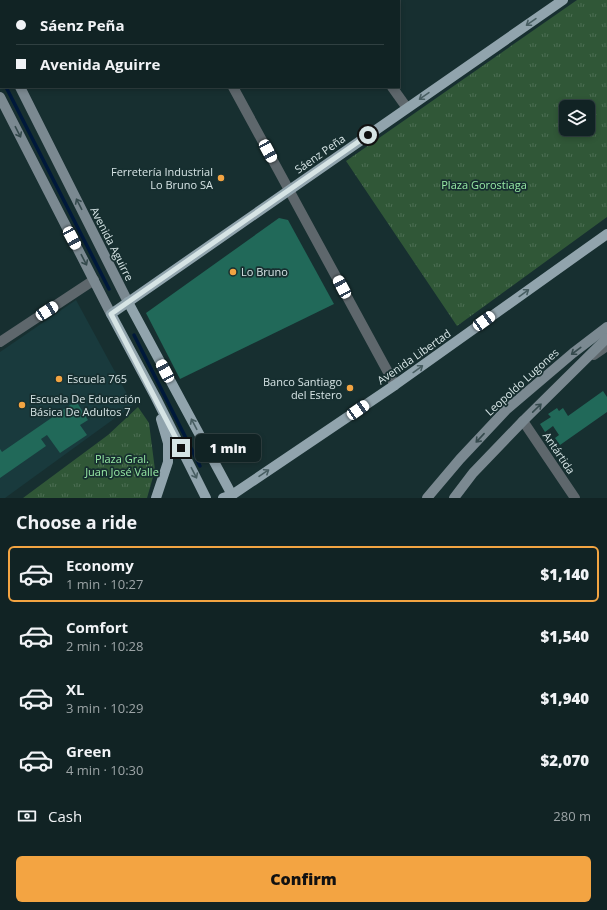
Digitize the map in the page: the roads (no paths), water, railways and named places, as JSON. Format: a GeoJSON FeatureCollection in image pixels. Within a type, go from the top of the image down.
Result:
{"type":"FeatureCollection","features":[{"type":"Feature","properties":{"kind":"main road","name":"Sáenz Peña"},"geometry":{"type":"LineString","coordinates":[[111,314],[563,0]]}},
{"type":"Feature","properties":{"kind":"main road","name":"Avenida Aguirre"},"geometry":{"type":"LineString","coordinates":[[21,88],[128,302],[230,497]]}},
{"type":"Feature","properties":{"kind":"main road"},"geometry":{"type":"LineString","coordinates":[[0,97],[111,314],[156,398],[206,498]]}},
{"type":"Feature","properties":{"kind":"main road","name":"Avenida Libertad"},"geometry":{"type":"LineString","coordinates":[[230,497],[395,385],[607,234]]}},
{"type":"Feature","properties":{"kind":"main road","name":"Leopoldo Lugones"},"geometry":{"type":"LineString","coordinates":[[427,498],[460,459],[506,410],[573,353],[607,327]]}},
{"type":"Feature","properties":{"kind":"main road"},"geometry":{"type":"LineString","coordinates":[[454,498],[473,473],[607,338]]}},
{"type":"Feature","properties":{"kind":"main road"},"geometry":{"type":"LineString","coordinates":[[156,398],[168,443],[168,462],[156,498]]}},
{"type":"Feature","properties":{"kind":"street"},"geometry":{"type":"LineString","coordinates":[[234,88],[395,385]]}},
{"type":"Feature","properties":{"kind":"street"},"geometry":{"type":"LineString","coordinates":[[393,88],[407,108]]}},
{"type":"Feature","properties":{"kind":"street"},"geometry":{"type":"LineString","coordinates":[[0,342],[94,280]]}},
{"type":"Feature","properties":{"kind":"street"},"geometry":{"type":"LineString","coordinates":[[581,364],[607,346]]}},
{"type":"Feature","properties":{"kind":"street","name":"Antártida"},"geometry":{"type":"LineString","coordinates":[[523,421],[575,498]]}},
{"type":"Feature","properties":{"kind":"waterway"},"geometry":{"type":"LineString","coordinates":[[7,88],[109,289]]}},
{"type":"Feature","properties":{"kind":"waterway"},"geometry":{"type":"LineString","coordinates":[[134,335],[200,466]]}},
{"type":"Feature","properties":{"kind":"place","name":"Ferretería Industrial Lo Bruno SA"},"geometry":{"type":"Point","coordinates":[221,178]}},
{"type":"Feature","properties":{"kind":"place","name":"Lo Bruno"},"geometry":{"type":"Point","coordinates":[233,272]}},
{"type":"Feature","properties":{"kind":"place","name":"Escuela 765"},"geometry":{"type":"Point","coordinates":[59,379]}},
{"type":"Feature","properties":{"kind":"place","name":"Banco Santiago del Estero"},"geometry":{"type":"Point","coordinates":[350,388]}},
{"type":"Feature","properties":{"kind":"place","name":"Escuela De Educación Básica De Adultos 7"},"geometry":{"type":"Point","coordinates":[22,405]}},
{"type":"Feature","properties":{"kind":"park label","name":"Plaza Gorostiaga"},"geometry":{"type":"Point","coordinates":[484,185]}},
{"type":"Feature","properties":{"kind":"park label","name":"Plaza Gral. Juan José Valle"},"geometry":{"type":"Point","coordinates":[122,465]}}]}
